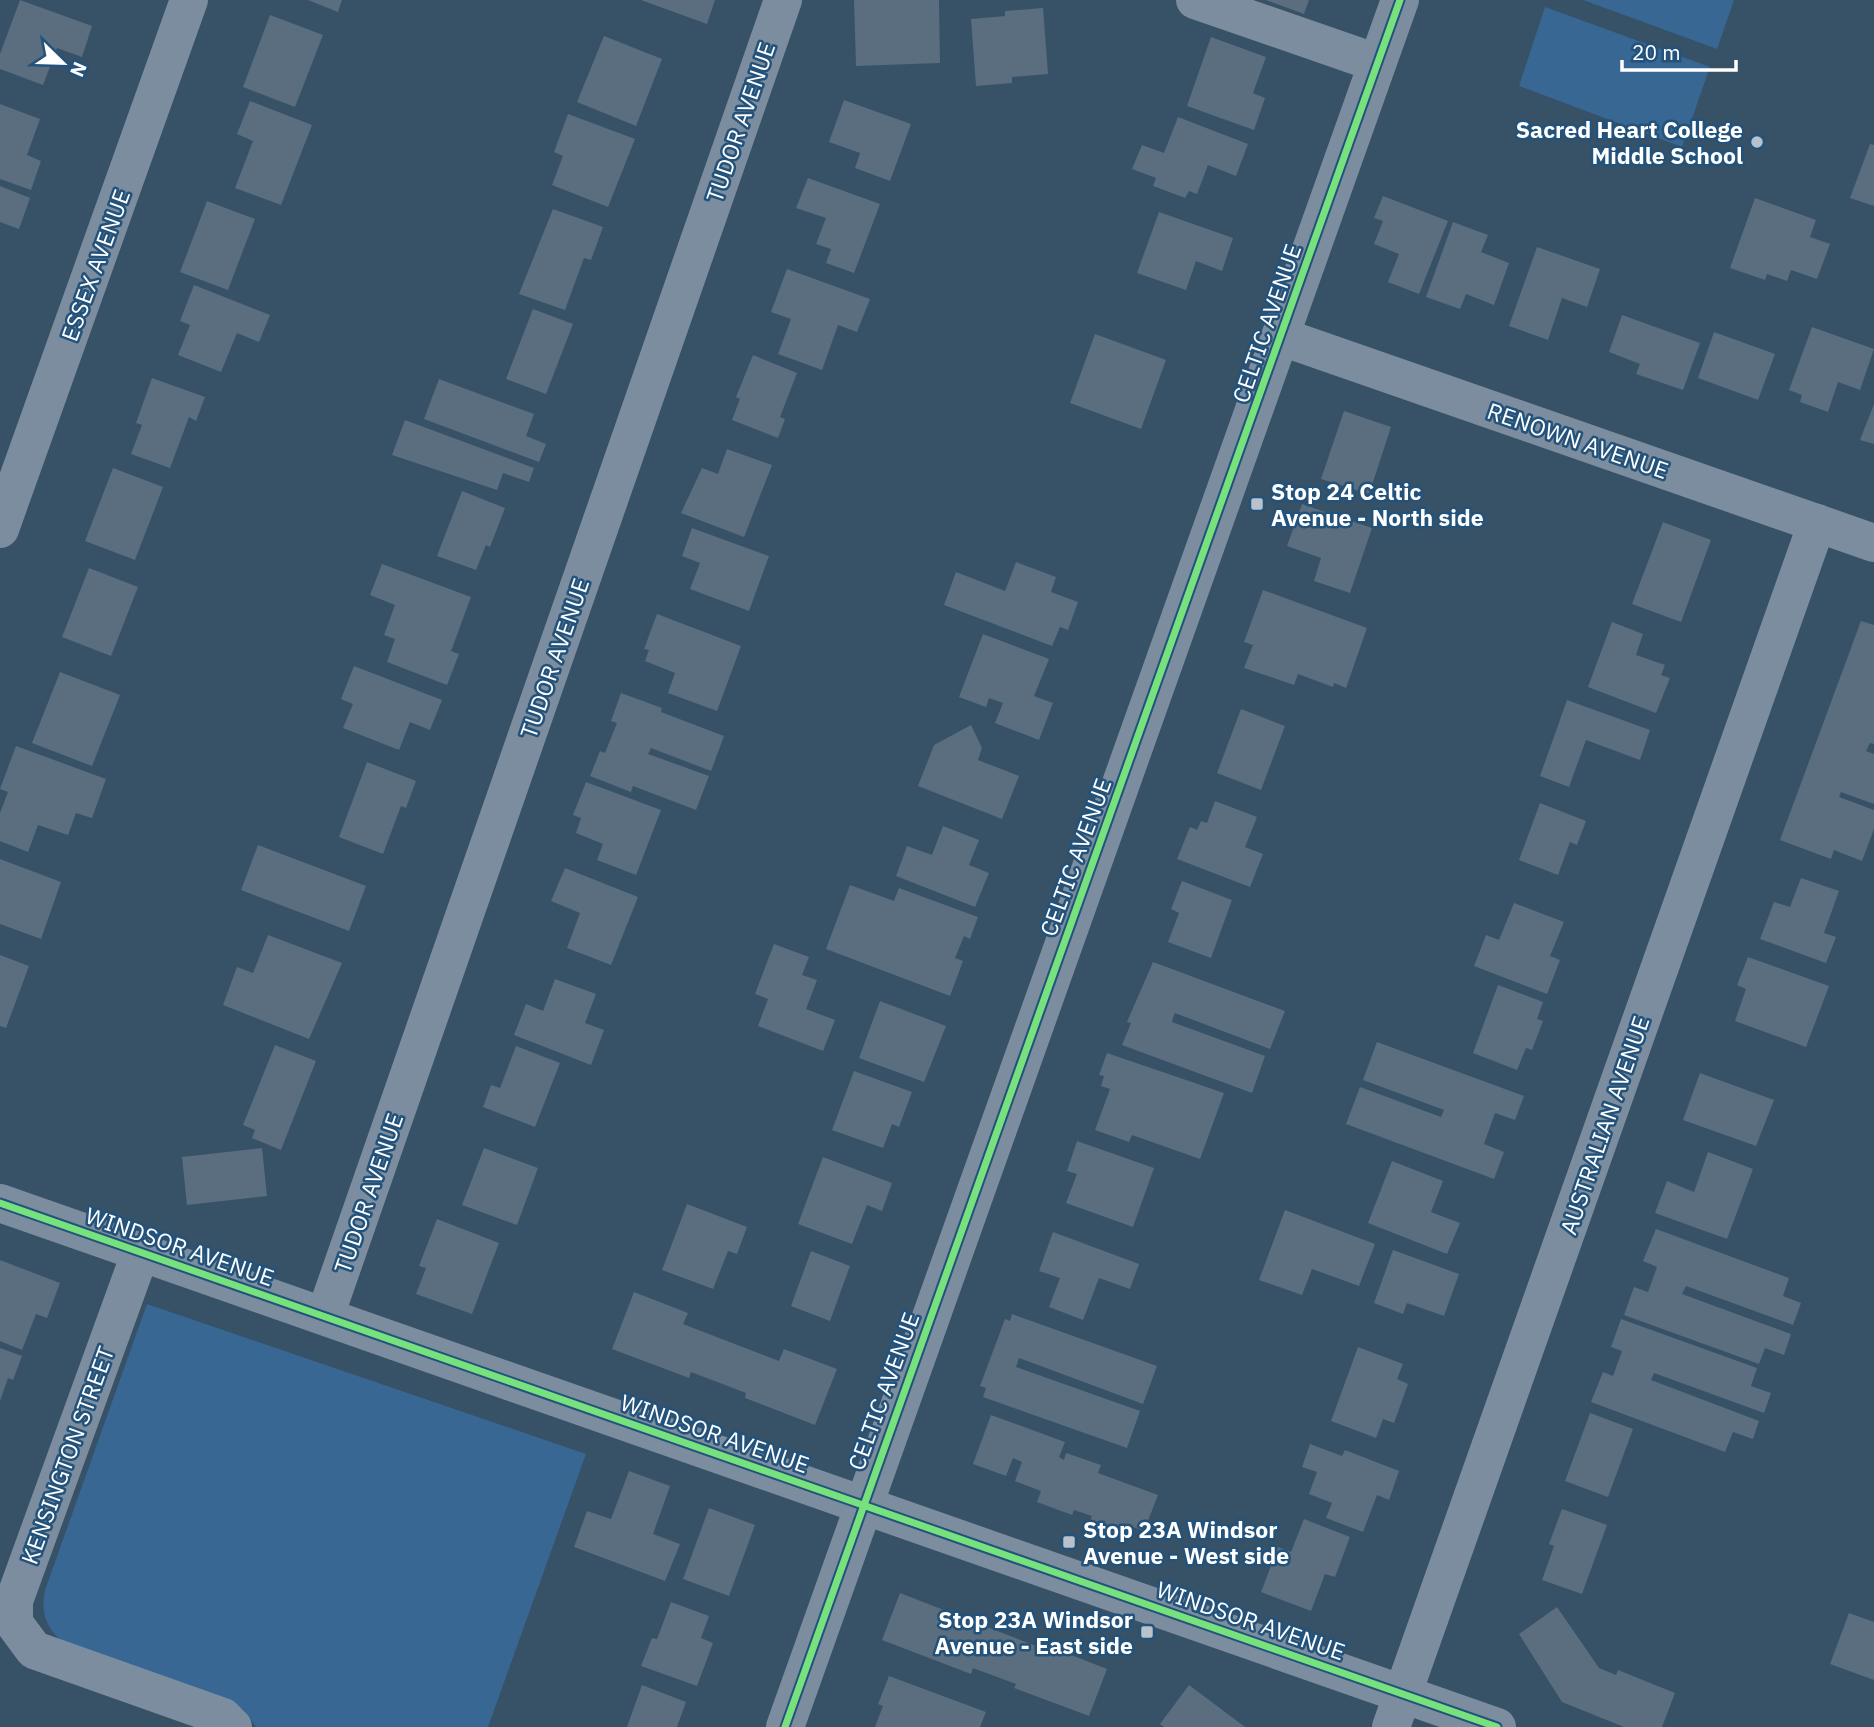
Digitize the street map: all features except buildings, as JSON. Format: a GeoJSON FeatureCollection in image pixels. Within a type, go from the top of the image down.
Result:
{"type":"FeatureCollection","features":[{"type":"Feature","properties":{"kind":"street","name":"ESSEX AVENUE"},"geometry":{"type":"LineString","coordinates":[[0,529],[189,0]]}},
{"type":"Feature","properties":{"kind":"street","name":"TUDOR AVENUE"},"geometry":{"type":"LineString","coordinates":[[325,1316],[783,0]]}},
{"type":"Feature","properties":{"kind":"street"},"geometry":{"type":"LineString","coordinates":[[1195,0],[1377,63]]}},
{"type":"Feature","properties":{"kind":"street","name":"CELTIC AVENUE"},"geometry":{"type":"LineString","coordinates":[[785,1727],[1400,0]]}},
{"type":"Feature","properties":{"kind":"street","name":"RENOWN AVENUE"},"geometry":{"type":"LineString","coordinates":[[1282,337],[1874,543]]}},
{"type":"Feature","properties":{"kind":"street","name":"AUSTRALIAN AVENUE"},"geometry":{"type":"LineString","coordinates":[[1397,1710],[1817,523]]}},
{"type":"Feature","properties":{"kind":"street","name":"WINDSOR AVENUE"},"geometry":{"type":"LineString","coordinates":[[0,1203],[862,1505],[1397,1710],[1497,1727]]}},
{"type":"Feature","properties":{"kind":"street","name":"KENSINGTON STREET"},"geometry":{"type":"LineString","coordinates":[[141,1254],[7,1624],[34,1650],[223,1717],[233,1727]]}},
{"type":"Feature","properties":{"kind":"shaded area"},"geometry":{"type":"Polygon","coordinates":[[[1583,0],[1734,0],[1717,49],[1583,0]]]}},
{"type":"Feature","properties":{"kind":"shaded area"},"geometry":{"type":"Polygon","coordinates":[[[1545,7],[1710,67],[1682,147],[1519,86],[1545,7]]]}},
{"type":"Feature","properties":{"kind":"shaded area"},"geometry":{"type":"Polygon","coordinates":[[[147,1304],[586,1454],[488,1727],[256,1727],[243,1709],[68,1646],[50,1628],[45,1615],[45,1590],[147,1304]]]}},
{"type":"Feature","properties":{"kind":"cycle path"},"geometry":{"type":"LineString","coordinates":[[785,1727],[1400,0]]}},
{"type":"Feature","properties":{"kind":"cycle path"},"geometry":{"type":"LineString","coordinates":[[0,1203],[1497,1727]]}},
{"type":"Feature","properties":{"kind":"place","name":"Sacred Heart College Middle School"},"geometry":{"type":"Point","coordinates":[1757,142]}},
{"type":"Feature","properties":{"kind":"place","name":"Stop 24 Celtic Avenue - North side"},"geometry":{"type":"Point","coordinates":[1257,504]}},
{"type":"Feature","properties":{"kind":"place","name":"Stop 23A Windsor Avenue - West side"},"geometry":{"type":"Point","coordinates":[1069,1542]}},
{"type":"Feature","properties":{"kind":"place","name":"Stop 23A Windsor Avenue - East side"},"geometry":{"type":"Point","coordinates":[1147,1632]}}]}
